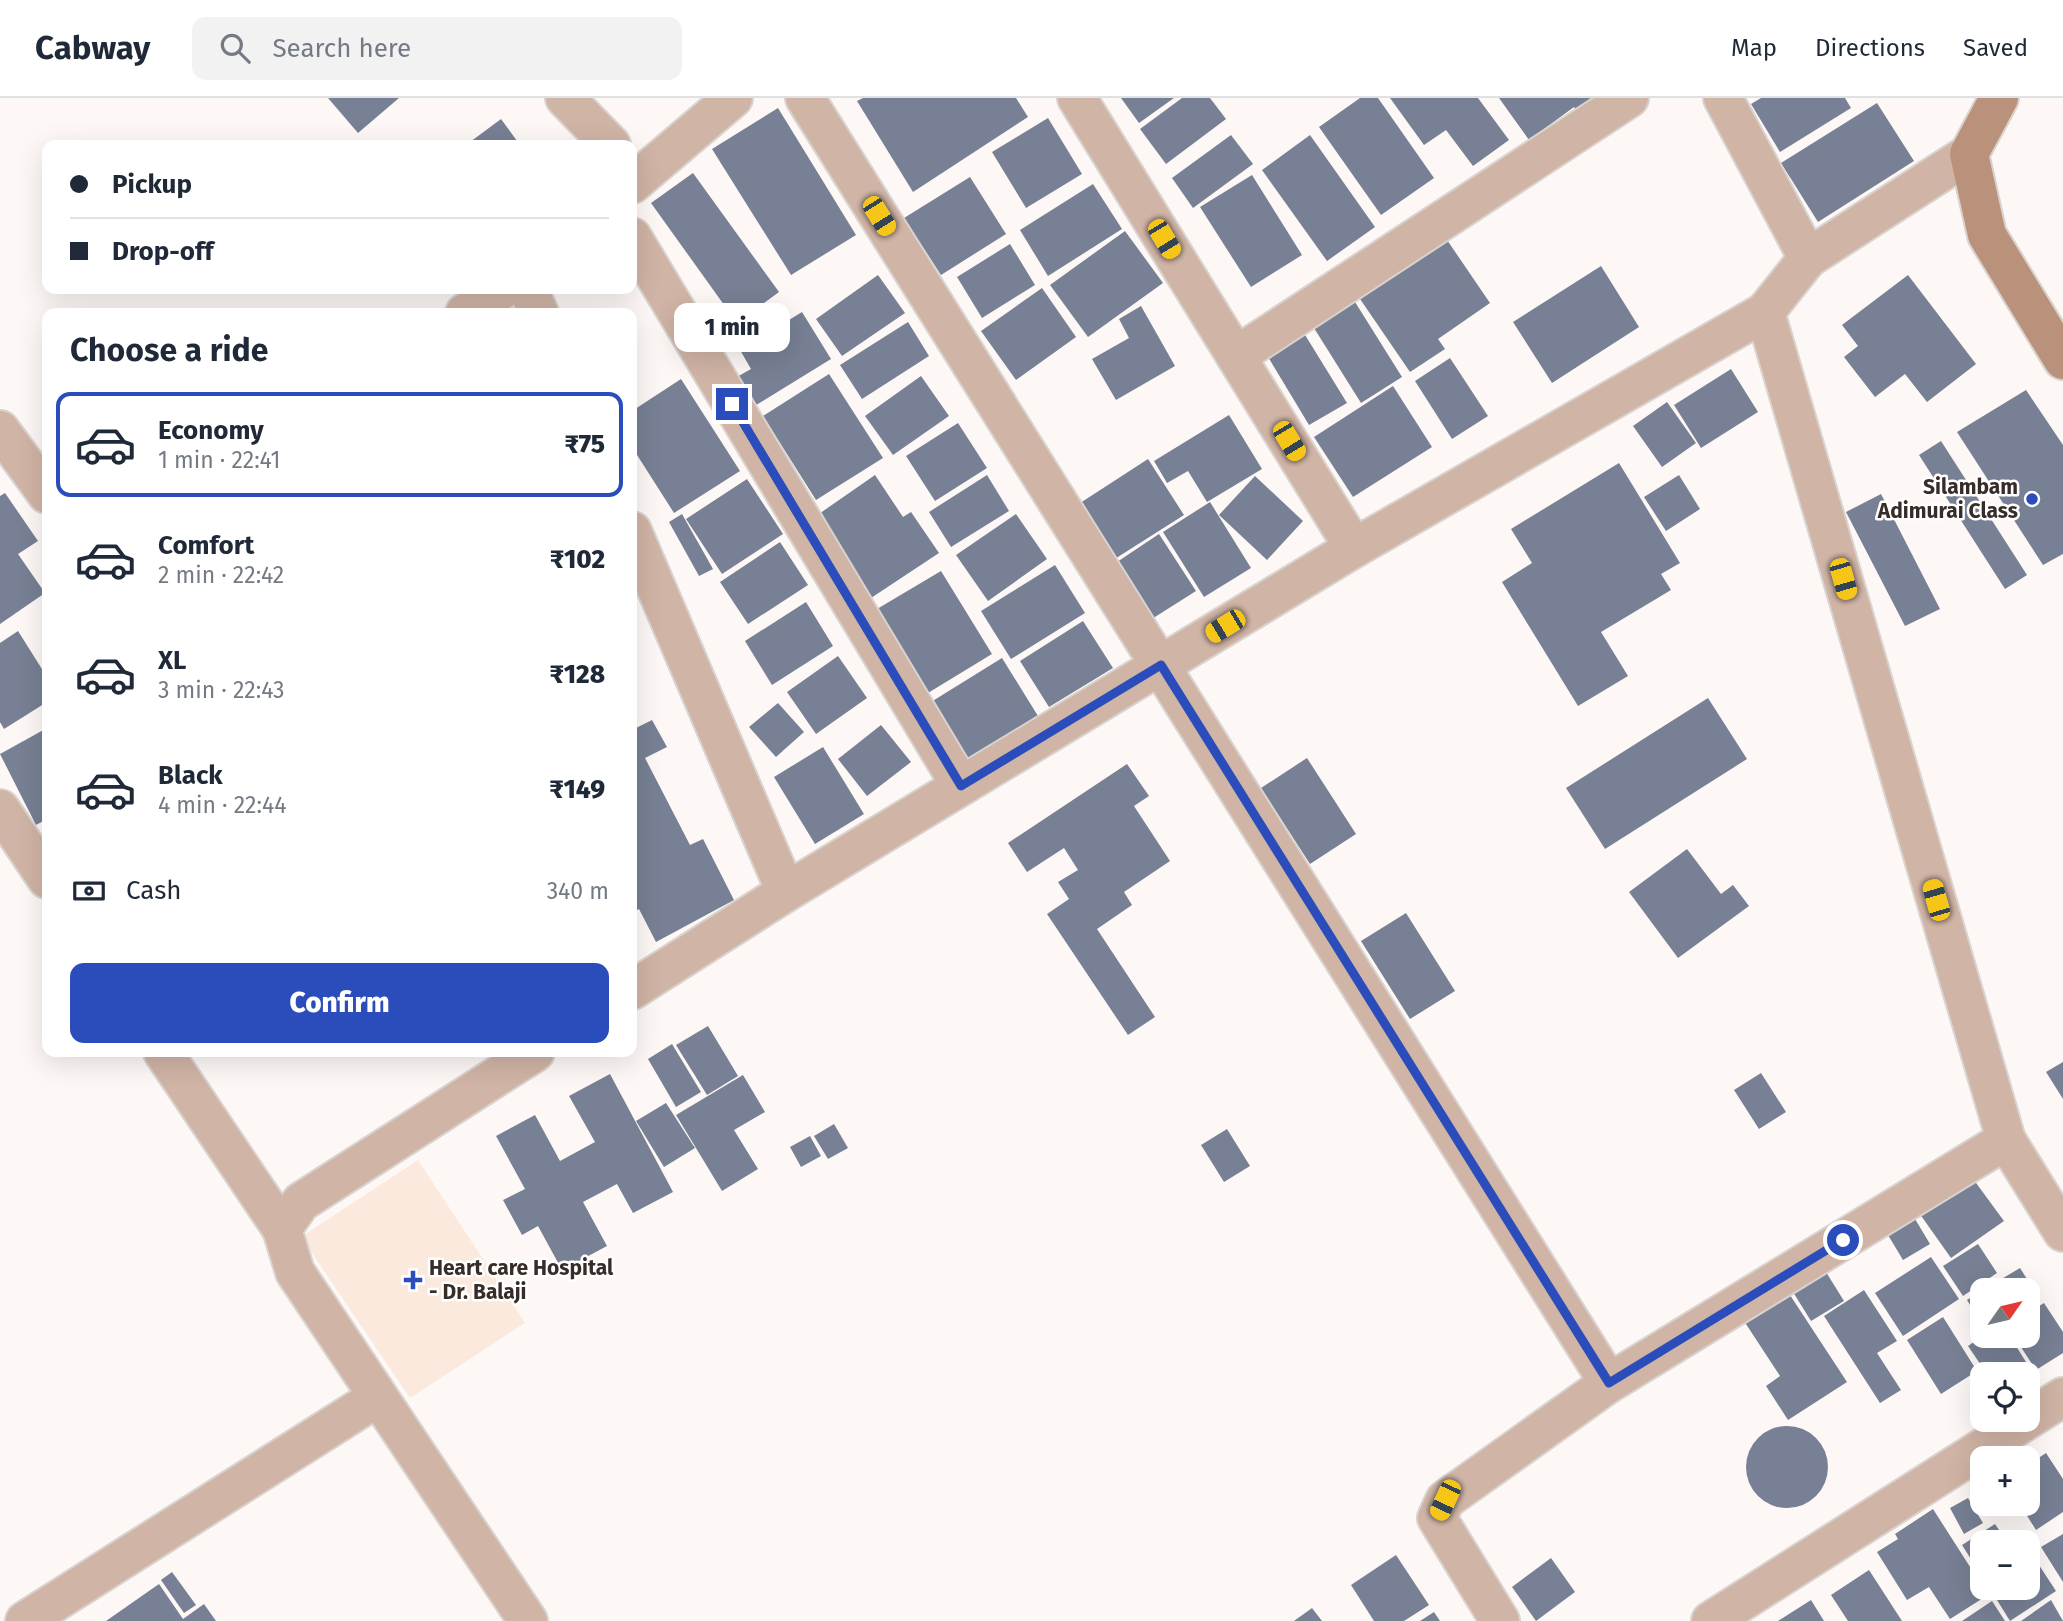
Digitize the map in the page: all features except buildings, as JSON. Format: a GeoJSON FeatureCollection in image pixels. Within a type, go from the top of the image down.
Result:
{"type":"FeatureCollection","features":[{"type":"Feature","properties":{"kind":"street"},"geometry":{"type":"LineString","coordinates":[[565,98],[606,140]]}},
{"type":"Feature","properties":{"kind":"street"},"geometry":{"type":"LineString","coordinates":[[637,174],[733,98]]}},
{"type":"Feature","properties":{"kind":"street"},"geometry":{"type":"LineString","coordinates":[[805,98],[1609,1383]]}},
{"type":"Feature","properties":{"kind":"street"},"geometry":{"type":"LineString","coordinates":[[1077,98],[1354,548]]}},
{"type":"Feature","properties":{"kind":"street"},"geometry":{"type":"LineString","coordinates":[[1236,356],[1629,98]]}},
{"type":"Feature","properties":{"kind":"street"},"geometry":{"type":"LineString","coordinates":[[1723,98],[1808,258]]}},
{"type":"Feature","properties":{"kind":"street"},"geometry":{"type":"LineString","coordinates":[[637,987],[786,892],[1354,548],[1765,312],[1808,258],[1969,154],[1999,98]]}},
{"type":"Feature","properties":{"kind":"street"},"geometry":{"type":"LineString","coordinates":[[1969,154],[1987,234],[2063,360]]}},
{"type":"Feature","properties":{"kind":"street"},"geometry":{"type":"LineString","coordinates":[[637,245],[961,786]]}},
{"type":"Feature","properties":{"kind":"street"},"geometry":{"type":"LineString","coordinates":[[473,308],[495,294]]}},
{"type":"Feature","properties":{"kind":"street"},"geometry":{"type":"LineString","coordinates":[[1765,312],[2006,1140],[2063,1232]]}},
{"type":"Feature","properties":{"kind":"street"},"geometry":{"type":"LineString","coordinates":[[0,430],[42,487]]}},
{"type":"Feature","properties":{"kind":"street"},"geometry":{"type":"LineString","coordinates":[[637,543],[786,892]]}},
{"type":"Feature","properties":{"kind":"street"},"geometry":{"type":"LineString","coordinates":[[0,809],[42,872]]}},
{"type":"Feature","properties":{"kind":"street"},"geometry":{"type":"LineString","coordinates":[[0,861],[42,877]]}},
{"type":"Feature","properties":{"kind":"street"},"geometry":{"type":"LineString","coordinates":[[166,1057],[282,1229],[295,1272],[528,1621]]}},
{"type":"Feature","properties":{"kind":"street"},"geometry":{"type":"LineString","coordinates":[[282,1229],[301,1202],[527,1057]]}},
{"type":"Feature","properties":{"kind":"street"},"geometry":{"type":"LineString","coordinates":[[1500,1621],[1437,1517],[1445,1500],[1609,1383],[2006,1140]]}},
{"type":"Feature","properties":{"kind":"street"},"geometry":{"type":"LineString","coordinates":[[25,1621],[378,1397]]}},
{"type":"Feature","properties":{"kind":"street"},"geometry":{"type":"LineString","coordinates":[[1711,1621],[2063,1397]]}},
{"type":"Feature","properties":{"kind":"shaded area","name":"Heart care Hospital - Dr. Balaji"},"geometry":{"type":"Polygon","coordinates":[[[418,1160],[525,1323],[410,1398],[301,1237],[418,1160]]]}},
{"type":"Feature","properties":{"kind":"place","name":"Silambam Adimurai Class"},"geometry":{"type":"Point","coordinates":[2032,499]}},
{"type":"Feature","properties":{"kind":"place","name":"Heart care Hospital - Dr. Balaji"},"geometry":{"type":"Point","coordinates":[413,1280]}},
{"type":"Feature","properties":{"kind":"route"},"geometry":{"type":"LineString","coordinates":[[732,404],[961,786],[1161,665],[1609,1383],[1843,1240]]}}]}
